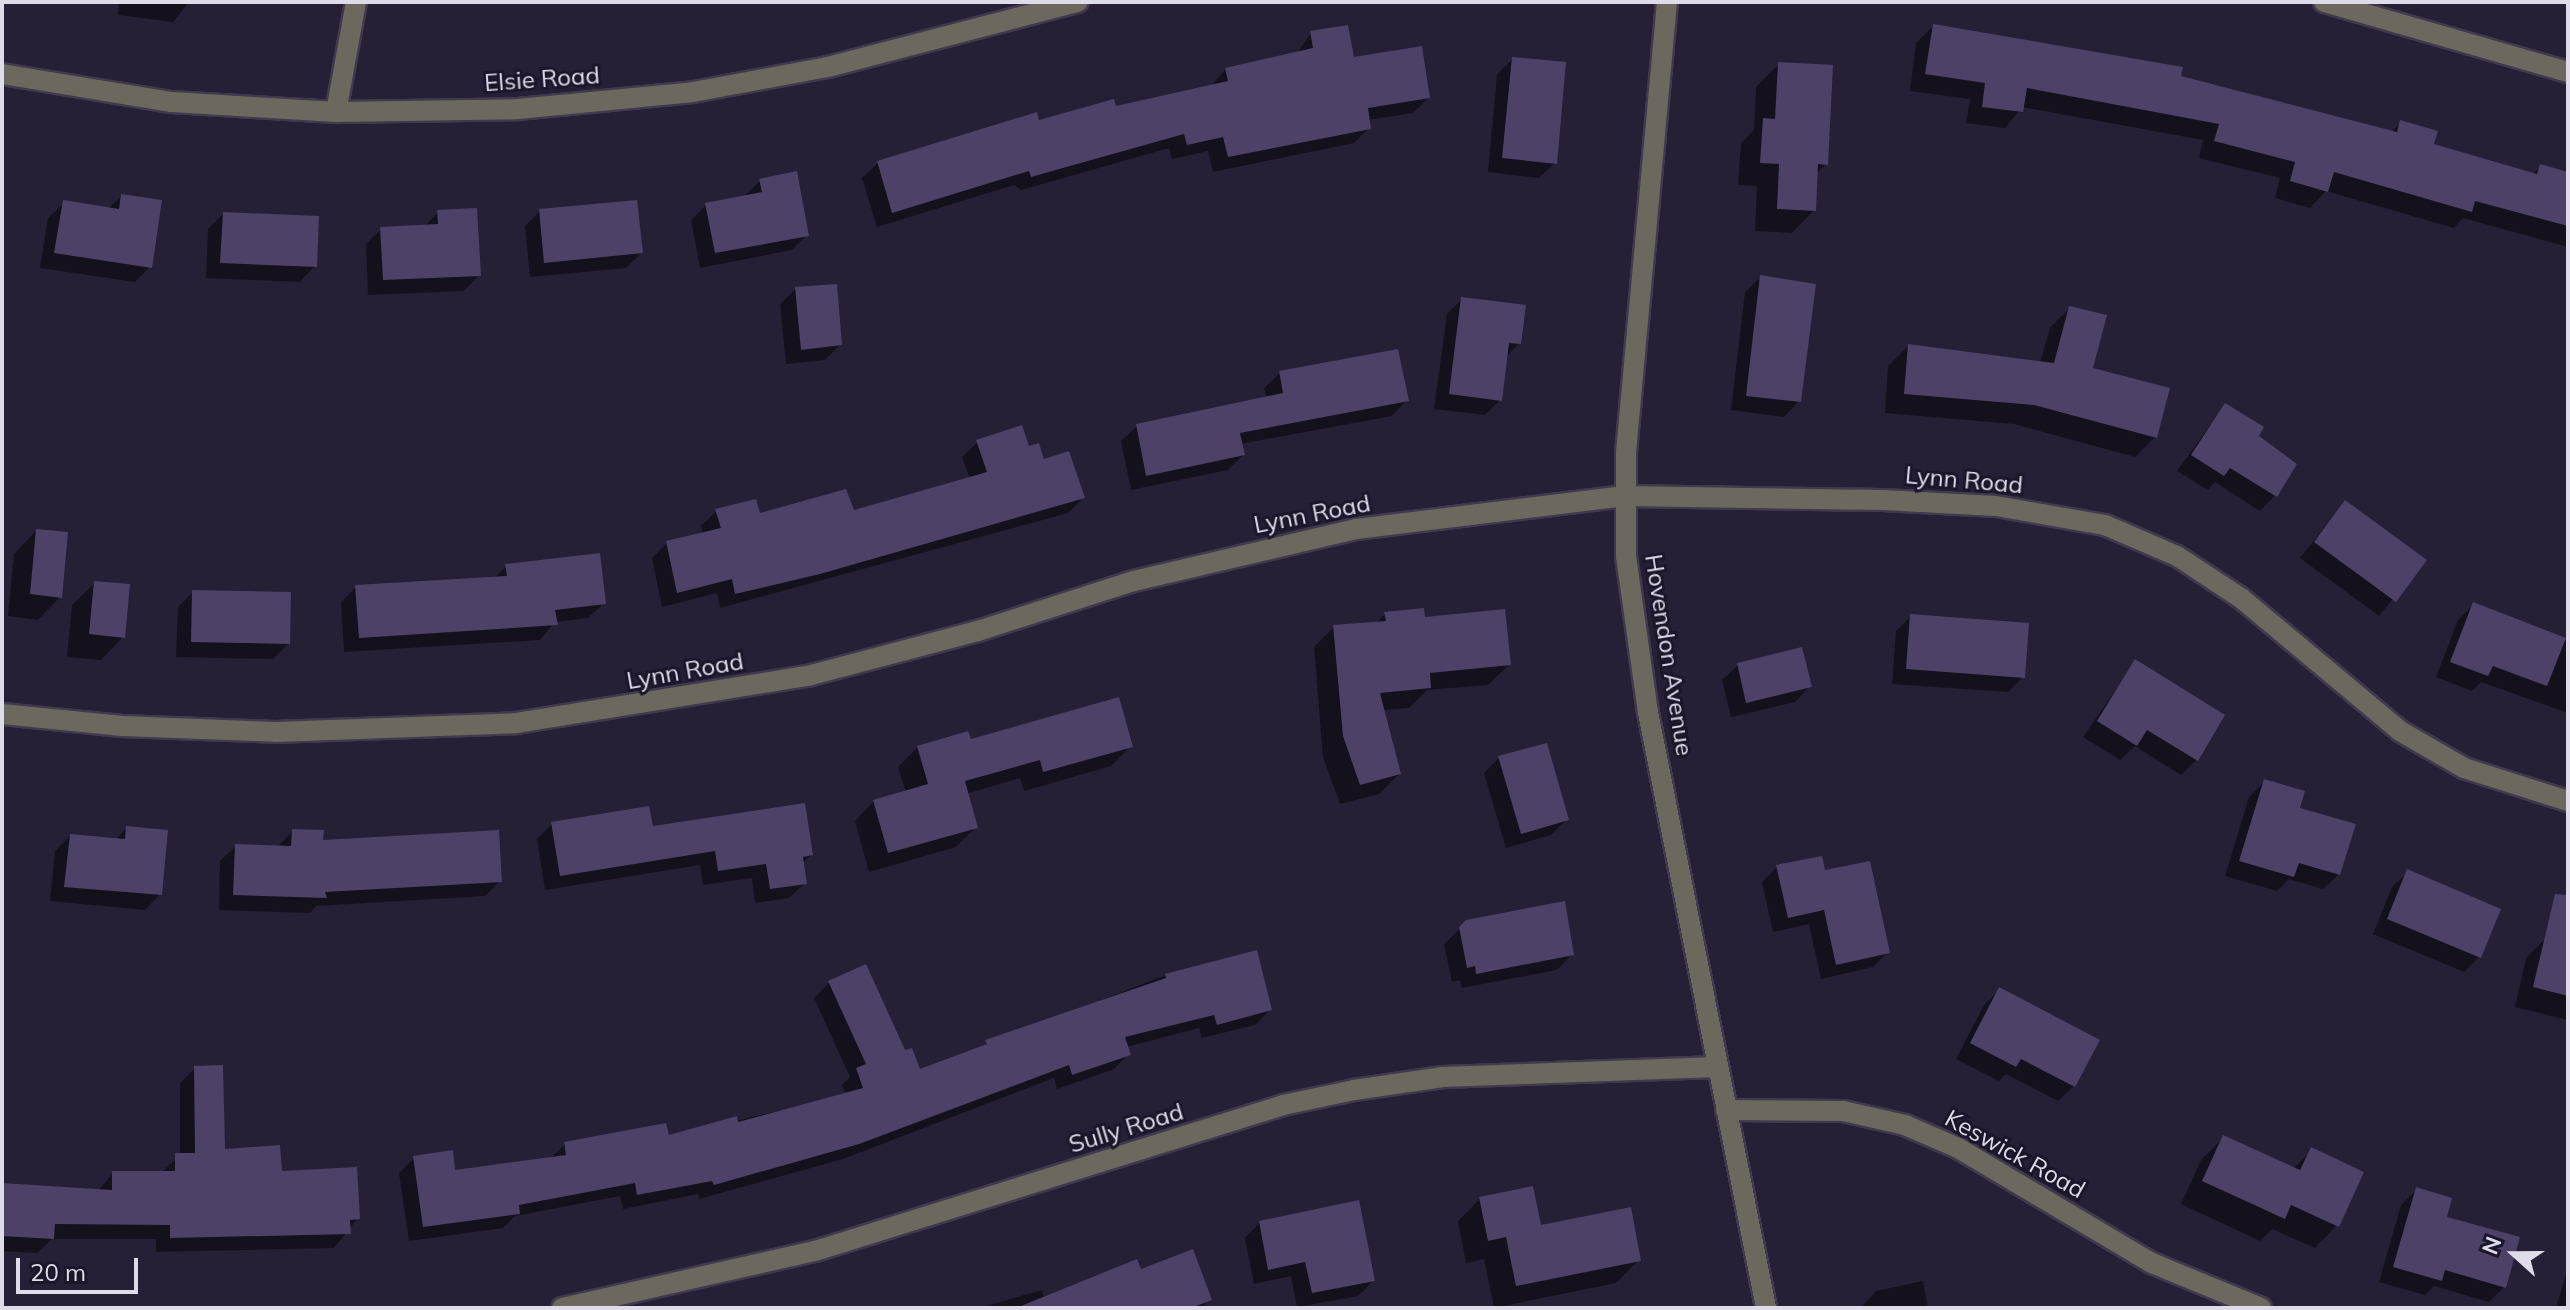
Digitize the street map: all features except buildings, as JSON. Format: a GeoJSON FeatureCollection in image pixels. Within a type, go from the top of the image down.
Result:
{"type":"FeatureCollection","features":[{"type":"Feature","properties":{"kind":"street"},"geometry":{"type":"LineString","coordinates":[[336,112],[356,2]]}},
{"type":"Feature","properties":{"kind":"street","name":"Elsie Road"},"geometry":{"type":"LineString","coordinates":[[2,74],[172,102],[336,112],[518,109],[693,92],[828,67],[1078,2]]}},
{"type":"Feature","properties":{"kind":"street","name":"Hovendon Avenue"},"geometry":{"type":"LineString","coordinates":[[1667,2],[1625,496],[1633,629],[1766,1308]]}},
{"type":"Feature","properties":{"kind":"street"},"geometry":{"type":"LineString","coordinates":[[2324,2],[2568,72]]}},
{"type":"Feature","properties":{"kind":"street","name":"Lynn Road"},"geometry":{"type":"LineString","coordinates":[[2,714],[122,726],[275,732],[516,723],[811,675],[978,631],[1134,581],[1356,529],[1625,496],[1996,506],[2105,525],[2177,556],[2241,598],[2400,731],[2464,768],[2568,801]]}},
{"type":"Feature","properties":{"kind":"street","name":"Sully Road"},"geometry":{"type":"LineString","coordinates":[[562,1308],[815,1251],[1283,1105],[1354,1090],[1443,1077],[1717,1067]]}},
{"type":"Feature","properties":{"kind":"street","name":"Keswick Road"},"geometry":{"type":"LineString","coordinates":[[1726,1110],[1843,1111],[1905,1125],[1958,1148],[2152,1263],[2261,1308]]}}]}
